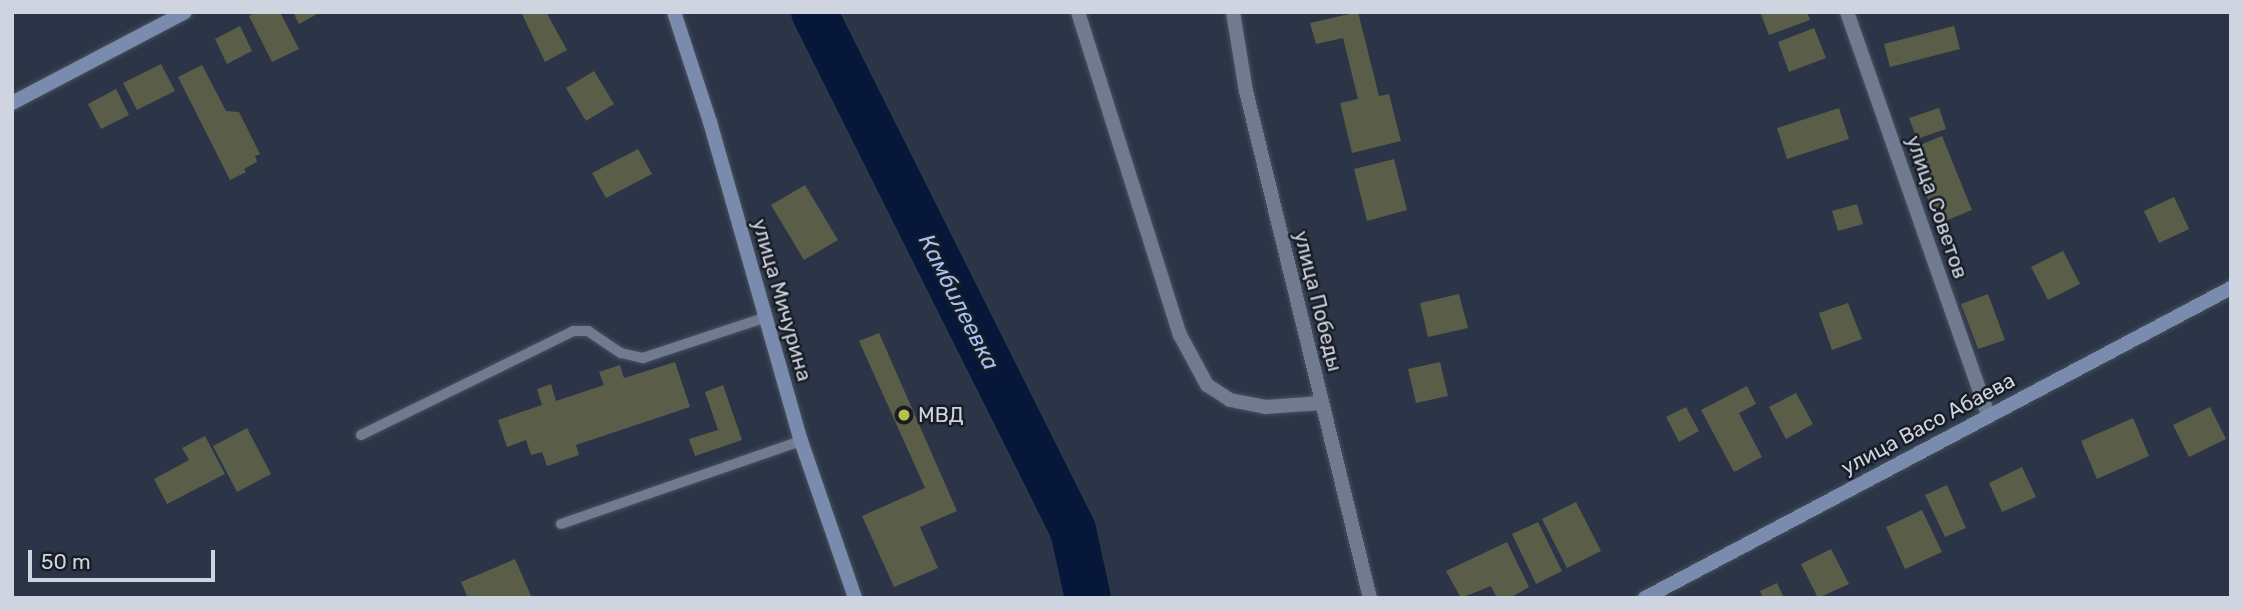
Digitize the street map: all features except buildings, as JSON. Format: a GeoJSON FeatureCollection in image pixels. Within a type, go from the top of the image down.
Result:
{"type":"FeatureCollection","features":[{"type":"Feature","properties":{"kind":"street"},"geometry":{"type":"LineString","coordinates":[[12,103],[185,12]]}},
{"type":"Feature","properties":{"kind":"street","name":"улица Мичурина"},"geometry":{"type":"LineString","coordinates":[[674,12],[710,122],[801,441],[855,598]]}},
{"type":"Feature","properties":{"kind":"street"},"geometry":{"type":"LineString","coordinates":[[1078,12],[1180,335],[1206,385],[1230,400],[1265,407],[1322,403]]}},
{"type":"Feature","properties":{"kind":"street","name":"улица Победы"},"geometry":{"type":"LineString","coordinates":[[1233,12],[1245,91],[1370,598]]}},
{"type":"Feature","properties":{"kind":"street","name":"улица Советов"},"geometry":{"type":"LineString","coordinates":[[1847,12],[1988,415]]}},
{"type":"Feature","properties":{"kind":"street","name":"улица Васо Абаева"},"geometry":{"type":"LineString","coordinates":[[1645,598],[2231,288]]}},
{"type":"Feature","properties":{"kind":"lane"},"geometry":{"type":"LineString","coordinates":[[361,435],[573,331],[588,331],[621,353],[643,358],[764,318]]}},
{"type":"Feature","properties":{"kind":"lane"},"geometry":{"type":"LineString","coordinates":[[561,524],[801,441]]}},
{"type":"Feature","properties":{"kind":"waterway","name":"Камбилеевка"},"geometry":{"type":"LineString","coordinates":[[814,12],[1073,530],[1088,598]]}},
{"type":"Feature","properties":{"kind":"place","name":"МВД"},"geometry":{"type":"Point","coordinates":[904,415]}}]}
